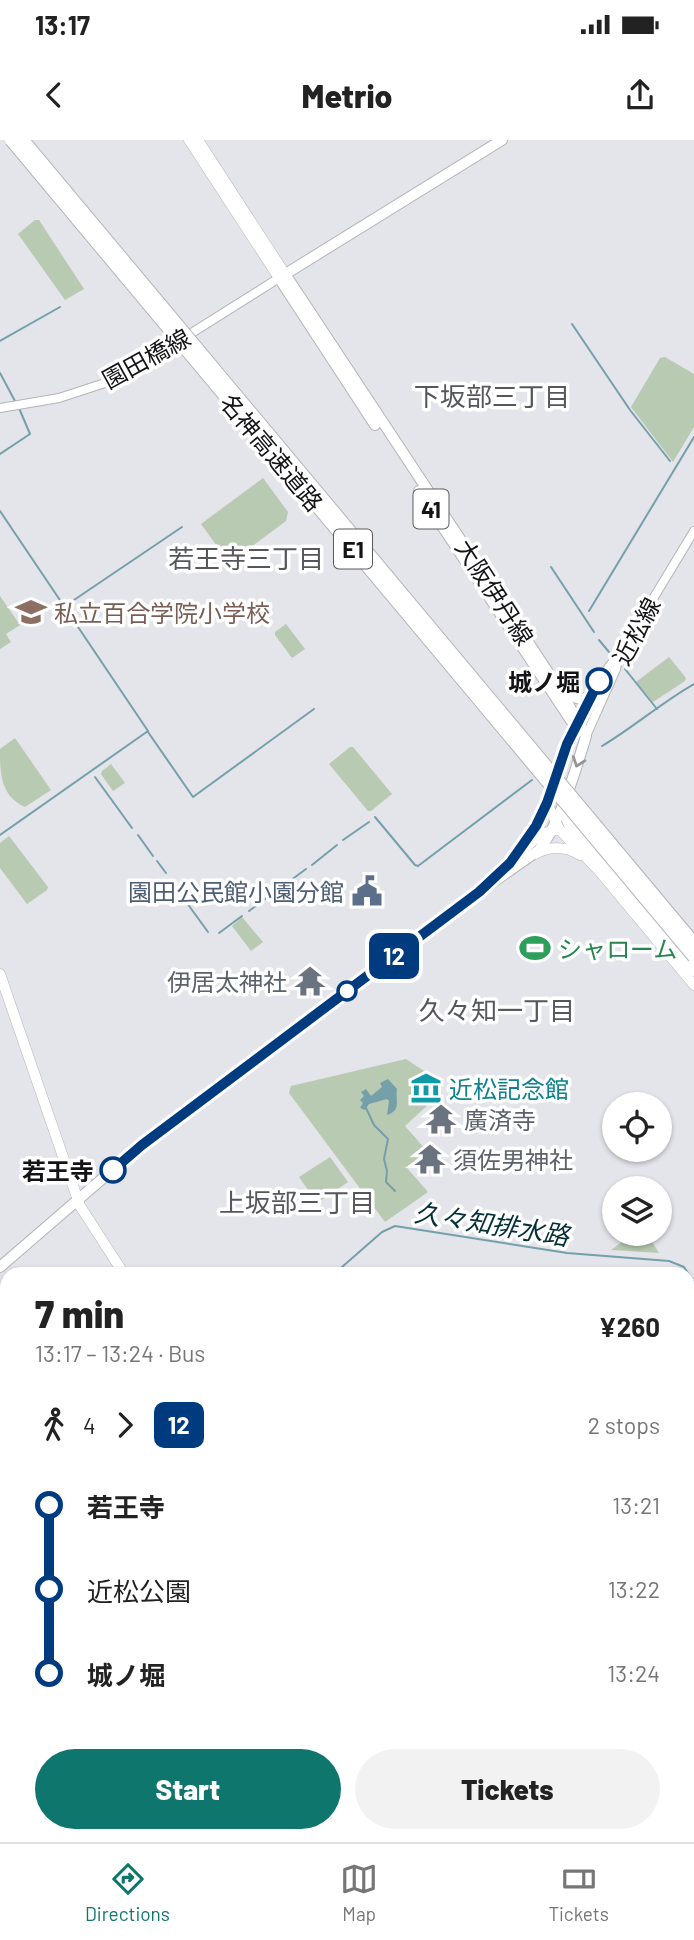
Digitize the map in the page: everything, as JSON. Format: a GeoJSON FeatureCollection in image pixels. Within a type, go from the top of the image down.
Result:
{"type":"FeatureCollection","features":[{"type":"Feature","properties":{"kind":"highway","name":"名神高速道路"},"geometry":{"type":"LineString","coordinates":[[11,140],[694,957]]}},
{"type":"Feature","properties":{"kind":"highway","name":"名神高速道路"},"geometry":{"type":"LineString","coordinates":[[23,140],[694,943]]}},
{"type":"Feature","properties":{"kind":"main road"},"geometry":{"type":"LineString","coordinates":[[189,140],[282,276]]}},
{"type":"Feature","properties":{"kind":"main road"},"geometry":{"type":"LineString","coordinates":[[198,140],[282,276]]}},
{"type":"Feature","properties":{"kind":"main road"},"geometry":{"type":"LineString","coordinates":[[282,276],[502,140]]}},
{"type":"Feature","properties":{"kind":"main road","name":"大阪伊丹線"},"geometry":{"type":"LineString","coordinates":[[282,276],[563,695],[577,726]]}},
{"type":"Feature","properties":{"kind":"main road","name":"大阪伊丹線"},"geometry":{"type":"LineString","coordinates":[[282,276],[586,736]]}},
{"type":"Feature","properties":{"kind":"main road"},"geometry":{"type":"LineString","coordinates":[[510,863],[532,832],[547,803],[577,726]]}},
{"type":"Feature","properties":{"kind":"main road"},"geometry":{"type":"LineString","coordinates":[[0,1267],[142,1145],[479,892],[533,855],[555,828],[586,736]]}},
{"type":"Feature","properties":{"kind":"main road"},"geometry":{"type":"LineString","coordinates":[[569,788],[565,821],[694,971]]}},
{"type":"Feature","properties":{"kind":"main road"},"geometry":{"type":"LineString","coordinates":[[547,803],[555,828],[592,864],[694,985]]}},
{"type":"Feature","properties":{"kind":"main road"},"geometry":{"type":"LineString","coordinates":[[479,892],[537,836],[555,828],[579,838]]}},
{"type":"Feature","properties":{"kind":"main road"},"geometry":{"type":"LineString","coordinates":[[533,855],[553,848],[562,849],[575,852],[592,864]]}},
{"type":"Feature","properties":{"kind":"main road"},"geometry":{"type":"LineString","coordinates":[[0,974],[78,1200],[89,1223],[119,1267]]}},
{"type":"Feature","properties":{"kind":"street","name":"園田橋線"},"geometry":{"type":"LineString","coordinates":[[0,408],[59,398],[114,379],[282,276]]}},
{"type":"Feature","properties":{"kind":"street","name":"近松線"},"geometry":{"type":"LineString","coordinates":[[586,736],[616,669],[619,655],[694,531]]}},
{"type":"Feature","properties":{"kind":"street"},"geometry":{"type":"LineString","coordinates":[[577,726],[593,692],[610,664],[619,655]]}},
{"type":"Feature","properties":{"kind":"street"},"geometry":{"type":"LineString","coordinates":[[563,695],[580,700],[593,692]]}},
{"type":"Feature","properties":{"kind":"green space"},"geometry":{"type":"Polygon","coordinates":[[[35,220],[39,220],[84,289],[65,300],[18,234],[35,220]]]}},
{"type":"Feature","properties":{"kind":"green space"},"geometry":{"type":"Polygon","coordinates":[[[665,357],[694,374],[694,427],[673,462],[631,407],[660,358],[665,357]]]}},
{"type":"Feature","properties":{"kind":"green space"},"geometry":{"type":"Polygon","coordinates":[[[263,478],[288,512],[286,521],[236,558],[231,553],[225,557],[201,524],[263,478]]]}},
{"type":"Feature","properties":{"kind":"green space"},"geometry":{"type":"Polygon","coordinates":[[[0,596],[20,625],[6,634],[11,642],[0,649],[0,596]]]}},
{"type":"Feature","properties":{"kind":"green space"},"geometry":{"type":"Polygon","coordinates":[[[286,624],[305,649],[292,658],[275,635],[275,632],[286,624]]]}},
{"type":"Feature","properties":{"kind":"green space"},"geometry":{"type":"Polygon","coordinates":[[[669,657],[686,678],[685,681],[653,702],[636,682],[669,657]]]}},
{"type":"Feature","properties":{"kind":"green space"},"geometry":{"type":"Polygon","coordinates":[[[15,738],[51,790],[25,807],[11,797],[1,775],[0,749],[15,738]]]}},
{"type":"Feature","properties":{"kind":"green space"},"geometry":{"type":"Polygon","coordinates":[[[353,747],[392,794],[371,811],[368,811],[329,764],[353,747]]]}},
{"type":"Feature","properties":{"kind":"green space"},"geometry":{"type":"Polygon","coordinates":[[[111,764],[125,783],[113,791],[101,774],[111,764]]]}},
{"type":"Feature","properties":{"kind":"green space"},"geometry":{"type":"Polygon","coordinates":[[[9,836],[48,887],[27,904],[0,868],[0,843],[9,836]]]}},
{"type":"Feature","properties":{"kind":"green space"},"geometry":{"type":"Polygon","coordinates":[[[242,917],[263,942],[251,951],[232,926],[242,917]]]}},
{"type":"Feature","properties":{"kind":"green space"},"geometry":{"type":"Polygon","coordinates":[[[406,1059],[424,1071],[412,1082],[430,1103],[405,1126],[426,1150],[407,1168],[428,1192],[385,1222],[289,1093],[291,1086],[406,1059]]]}},
{"type":"Feature","properties":{"kind":"green space"},"geometry":{"type":"Polygon","coordinates":[[[330,1157],[348,1182],[317,1203],[299,1177],[330,1157]]]}},
{"type":"Feature","properties":{"kind":"green space"},"geometry":{"type":"Polygon","coordinates":[[[616,1246],[655,1246],[659,1253],[611,1250],[616,1246]]]}},
{"type":"Feature","properties":{"kind":"water"},"geometry":{"type":"Polygon","coordinates":[[[388,1079],[397,1089],[395,1111],[387,1115],[387,1099],[369,1104],[365,1110],[360,1108],[363,1103],[360,1100],[364,1096],[361,1092],[366,1089],[371,1096],[382,1087],[380,1083],[388,1079]]]}},
{"type":"Feature","properties":{"kind":"waterway"},"geometry":{"type":"LineString","coordinates":[[0,341],[60,307]]}},
{"type":"Feature","properties":{"kind":"waterway"},"geometry":{"type":"LineString","coordinates":[[572,324],[630,410],[670,461]]}},
{"type":"Feature","properties":{"kind":"waterway"},"geometry":{"type":"LineString","coordinates":[[0,373],[16,403]]}},
{"type":"Feature","properties":{"kind":"waterway"},"geometry":{"type":"LineString","coordinates":[[0,454],[30,434],[19,408]]}},
{"type":"Feature","properties":{"kind":"waterway"},"geometry":{"type":"LineString","coordinates":[[589,611],[694,437]]}},
{"type":"Feature","properties":{"kind":"waterway"},"geometry":{"type":"LineString","coordinates":[[0,511],[148,731],[0,835]]}},
{"type":"Feature","properties":{"kind":"waterway"},"geometry":{"type":"LineString","coordinates":[[71,602],[182,527]]}},
{"type":"Feature","properties":{"kind":"waterway"},"geometry":{"type":"LineString","coordinates":[[551,567],[594,632]]}},
{"type":"Feature","properties":{"kind":"waterway"},"geometry":{"type":"LineString","coordinates":[[599,640],[609,652]]}},
{"type":"Feature","properties":{"kind":"waterway"},"geometry":{"type":"LineString","coordinates":[[625,669],[657,709]]}},
{"type":"Feature","properties":{"kind":"waterway"},"geometry":{"type":"LineString","coordinates":[[602,746],[694,684]]}},
{"type":"Feature","properties":{"kind":"waterway"},"geometry":{"type":"LineString","coordinates":[[148,732],[193,797],[314,709]]}},
{"type":"Feature","properties":{"kind":"waterway"},"geometry":{"type":"LineString","coordinates":[[95,777],[132,828]]}},
{"type":"Feature","properties":{"kind":"waterway"},"geometry":{"type":"LineString","coordinates":[[375,817],[418,866],[532,780]]}},
{"type":"Feature","properties":{"kind":"waterway"},"geometry":{"type":"LineString","coordinates":[[343,840],[369,822]]}},
{"type":"Feature","properties":{"kind":"waterway"},"geometry":{"type":"LineString","coordinates":[[138,835],[153,856]]}},
{"type":"Feature","properties":{"kind":"waterway"},"geometry":{"type":"LineString","coordinates":[[312,865],[337,845]]}},
{"type":"Feature","properties":{"kind":"waterway"},"geometry":{"type":"LineString","coordinates":[[157,861],[166,873]]}},
{"type":"Feature","properties":{"kind":"waterway"},"geometry":{"type":"LineString","coordinates":[[279,889],[306,869]]}},
{"type":"Feature","properties":{"kind":"waterway"},"geometry":{"type":"LineString","coordinates":[[171,881],[208,932]]}},
{"type":"Feature","properties":{"kind":"waterway"},"geometry":{"type":"LineString","coordinates":[[249,911],[273,893]]}},
{"type":"Feature","properties":{"kind":"waterway"},"geometry":{"type":"LineString","coordinates":[[219,933],[242,916]]}},
{"type":"Feature","properties":{"kind":"waterway"},"geometry":{"type":"LineString","coordinates":[[366,1108],[374,1125],[388,1139],[384,1159],[386,1182],[395,1191]]}},
{"type":"Feature","properties":{"kind":"waterway","name":"久々知排水路"},"geometry":{"type":"LineString","coordinates":[[342,1267],[382,1232],[395,1226],[567,1253],[669,1261],[684,1267]]}},
{"type":"Feature","properties":{"kind":"bus line","name":"12"},"geometry":{"type":"LineString","coordinates":[[113,1170],[142,1145],[479,892],[507,867],[528,838],[547,803],[567,744],[599,681]]}},
{"type":"Feature","properties":{"kind":"place","name":"私立百合学院小学校"},"geometry":{"type":"Point","coordinates":[31,612]}},
{"type":"Feature","properties":{"kind":"place","name":"城ノ堀"},"geometry":{"type":"Point","coordinates":[599,681]}},
{"type":"Feature","properties":{"kind":"place","name":"園田公民館小園分館"},"geometry":{"type":"Point","coordinates":[367,891]}},
{"type":"Feature","properties":{"kind":"place","name":"シャローム"},"geometry":{"type":"Point","coordinates":[535,948]}},
{"type":"Feature","properties":{"kind":"place","name":"伊居太神社"},"geometry":{"type":"Point","coordinates":[310,981]}},
{"type":"Feature","properties":{"kind":"place","name":"近松記念館"},"geometry":{"type":"Point","coordinates":[426,1088]}},
{"type":"Feature","properties":{"kind":"place","name":"廣済寺"},"geometry":{"type":"Point","coordinates":[441,1119]}},
{"type":"Feature","properties":{"kind":"place","name":"須佐男神社"},"geometry":{"type":"Point","coordinates":[430,1159]}},
{"type":"Feature","properties":{"kind":"place","name":"若王寺"},"geometry":{"type":"Point","coordinates":[113,1170]}},
{"type":"Feature","properties":{"kind":"district","name":"下坂部三丁目"},"geometry":{"type":"Point","coordinates":[492,395]}},
{"type":"Feature","properties":{"kind":"district","name":"若王寺三丁目"},"geometry":{"type":"Point","coordinates":[246,557]}},
{"type":"Feature","properties":{"kind":"district","name":"久々知一丁目"},"geometry":{"type":"Point","coordinates":[497,1009]}},
{"type":"Feature","properties":{"kind":"district","name":"上坂部三丁目"},"geometry":{"type":"Point","coordinates":[297,1201]}}]}
